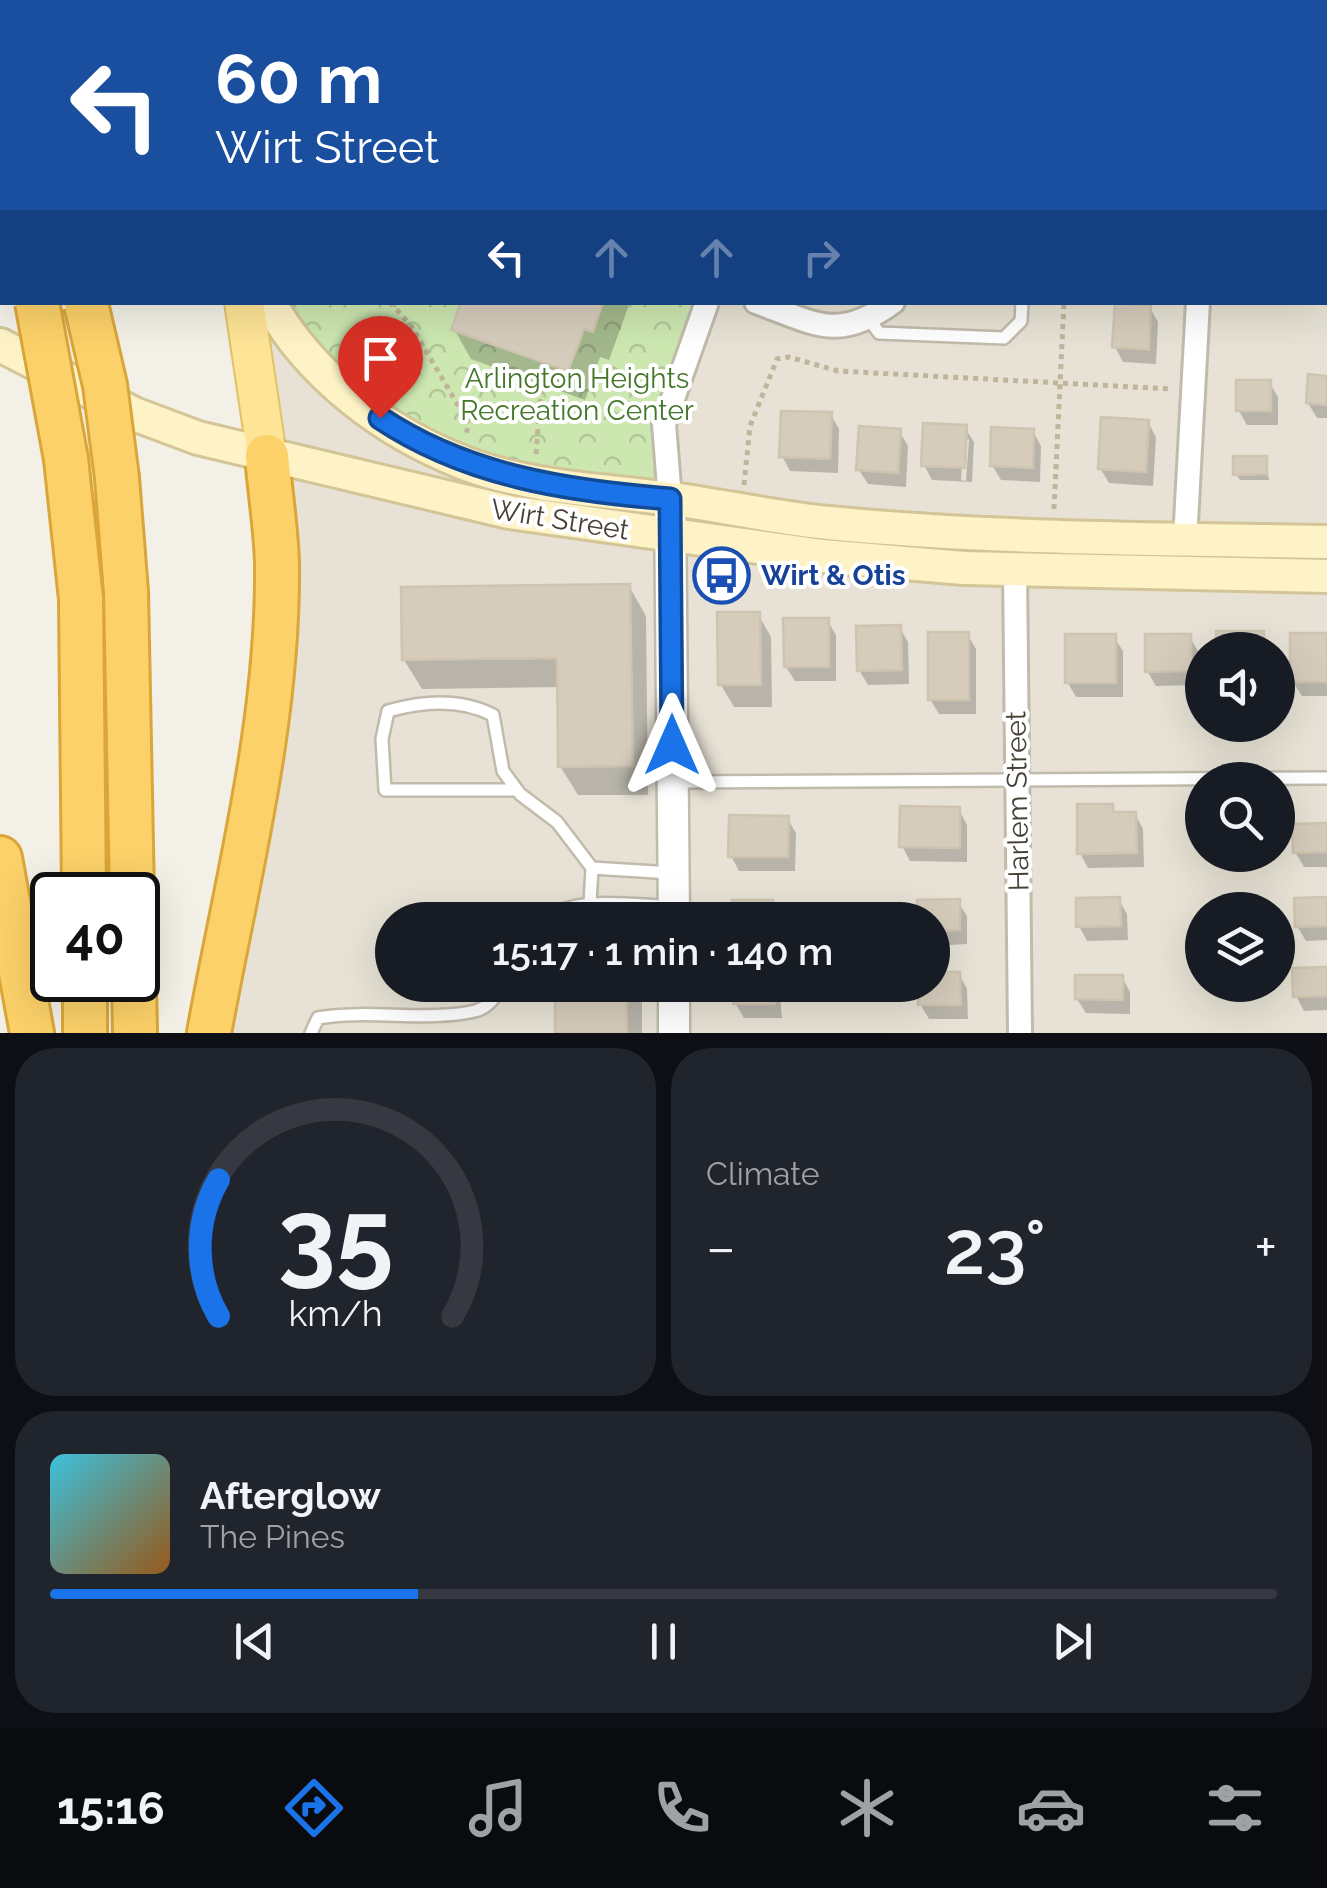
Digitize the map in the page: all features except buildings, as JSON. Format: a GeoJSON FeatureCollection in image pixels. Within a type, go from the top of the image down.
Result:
{"type":"FeatureCollection","features":[{"type":"Feature","properties":{"kind":"highway"},"geometry":{"type":"LineString","coordinates":[[39,305],[66,460],[81,600],[84,872]]}},
{"type":"Feature","properties":{"kind":"highway"},"geometry":{"type":"LineString","coordinates":[[86,305],[105,385],[126,592],[132,872]]}},
{"type":"Feature","properties":{"kind":"highway"},"geometry":{"type":"LineString","coordinates":[[209,1033],[267,718],[274,658],[277,567],[267,456]]}},
{"type":"Feature","properties":{"kind":"highway"},"geometry":{"type":"LineString","coordinates":[[0,858],[32,1033]]}},
{"type":"Feature","properties":{"kind":"highway"},"geometry":{"type":"LineString","coordinates":[[84,1002],[85,1033]]}},
{"type":"Feature","properties":{"kind":"highway"},"geometry":{"type":"LineString","coordinates":[[134,1002],[134,1033]]}},
{"type":"Feature","properties":{"kind":"main road"},"geometry":{"type":"LineString","coordinates":[[244,305],[267,456]]}},
{"type":"Feature","properties":{"kind":"main road","name":"Wirt Street"},"geometry":{"type":"LineString","coordinates":[[271,305],[314,364],[355,402],[406,435],[484,470],[582,490],[895,529],[1327,542]]}},
{"type":"Feature","properties":{"kind":"main road","name":"Wirt Street"},"geometry":{"type":"LineString","coordinates":[[0,345],[134,414],[267,456],[509,512],[822,556],[1015,569],[1327,576]]}},
{"type":"Feature","properties":{"kind":"street"},"geometry":{"type":"LineString","coordinates":[[674,902],[670,499],[664,424],[706,305]]}},
{"type":"Feature","properties":{"kind":"street"},"geometry":{"type":"LineString","coordinates":[[765,305],[840,329],[870,320],[889,305]]}},
{"type":"Feature","properties":{"kind":"street"},"geometry":{"type":"LineString","coordinates":[[1186,540],[1198,305]]}},
{"type":"Feature","properties":{"kind":"street","name":"Harlem Street"},"geometry":{"type":"LineString","coordinates":[[1015,569],[1020,1033]]}},
{"type":"Feature","properties":{"kind":"street"},"geometry":{"type":"LineString","coordinates":[[674,1002],[674,1033]]}},
{"type":"Feature","properties":{"kind":"lane"},"geometry":{"type":"LineString","coordinates":[[870,320],[879,332],[1004,338],[1021,321],[1022,305]]}},
{"type":"Feature","properties":{"kind":"lane"},"geometry":{"type":"LineString","coordinates":[[517,790],[386,790],[382,739],[388,711],[414,703],[471,704],[493,716],[503,771],[517,790],[557,822],[592,868],[590,902]]}},
{"type":"Feature","properties":{"kind":"lane"},"geometry":{"type":"LineString","coordinates":[[673,782],[1327,778]]}},
{"type":"Feature","properties":{"kind":"lane"},"geometry":{"type":"LineString","coordinates":[[592,868],[674,873]]}},
{"type":"Feature","properties":{"kind":"lane"},"geometry":{"type":"LineString","coordinates":[[310,1033],[318,1018],[348,1012],[477,1011],[489,1002]]}},
{"type":"Feature","properties":{"kind":"path"},"geometry":{"type":"LineString","coordinates":[[393,305],[412,327],[469,424],[466,434]]}},
{"type":"Feature","properties":{"kind":"path"},"geometry":{"type":"LineString","coordinates":[[1054,512],[1064,305]]}},
{"type":"Feature","properties":{"kind":"path"},"geometry":{"type":"LineString","coordinates":[[743,488],[750,426],[777,359],[788,356],[838,372],[1172,389]]}},
{"type":"Feature","properties":{"kind":"path"},"geometry":{"type":"LineString","coordinates":[[535,458],[543,362]]}},
{"type":"Feature","properties":{"kind":"shaded area"},"geometry":{"type":"Polygon","coordinates":[[[244,305],[664,424],[706,305],[1327,305],[1327,1033],[209,1033],[267,718],[244,305]]]}},
{"type":"Feature","properties":{"kind":"green space","name":"Arlington Heights Recreation Center"},"geometry":{"type":"Polygon","coordinates":[[[271,305],[706,305],[664,424],[670,499],[405,435],[271,305]]]}},
{"type":"Feature","properties":{"kind":"place","name":"Wirt & Otis"},"geometry":{"type":"Point","coordinates":[722,575]}},
{"type":"Feature","properties":{"kind":"route"},"geometry":{"type":"LineString","coordinates":[[380,418],[406,435],[484,470],[582,490],[670,499],[672,745]]}}]}
